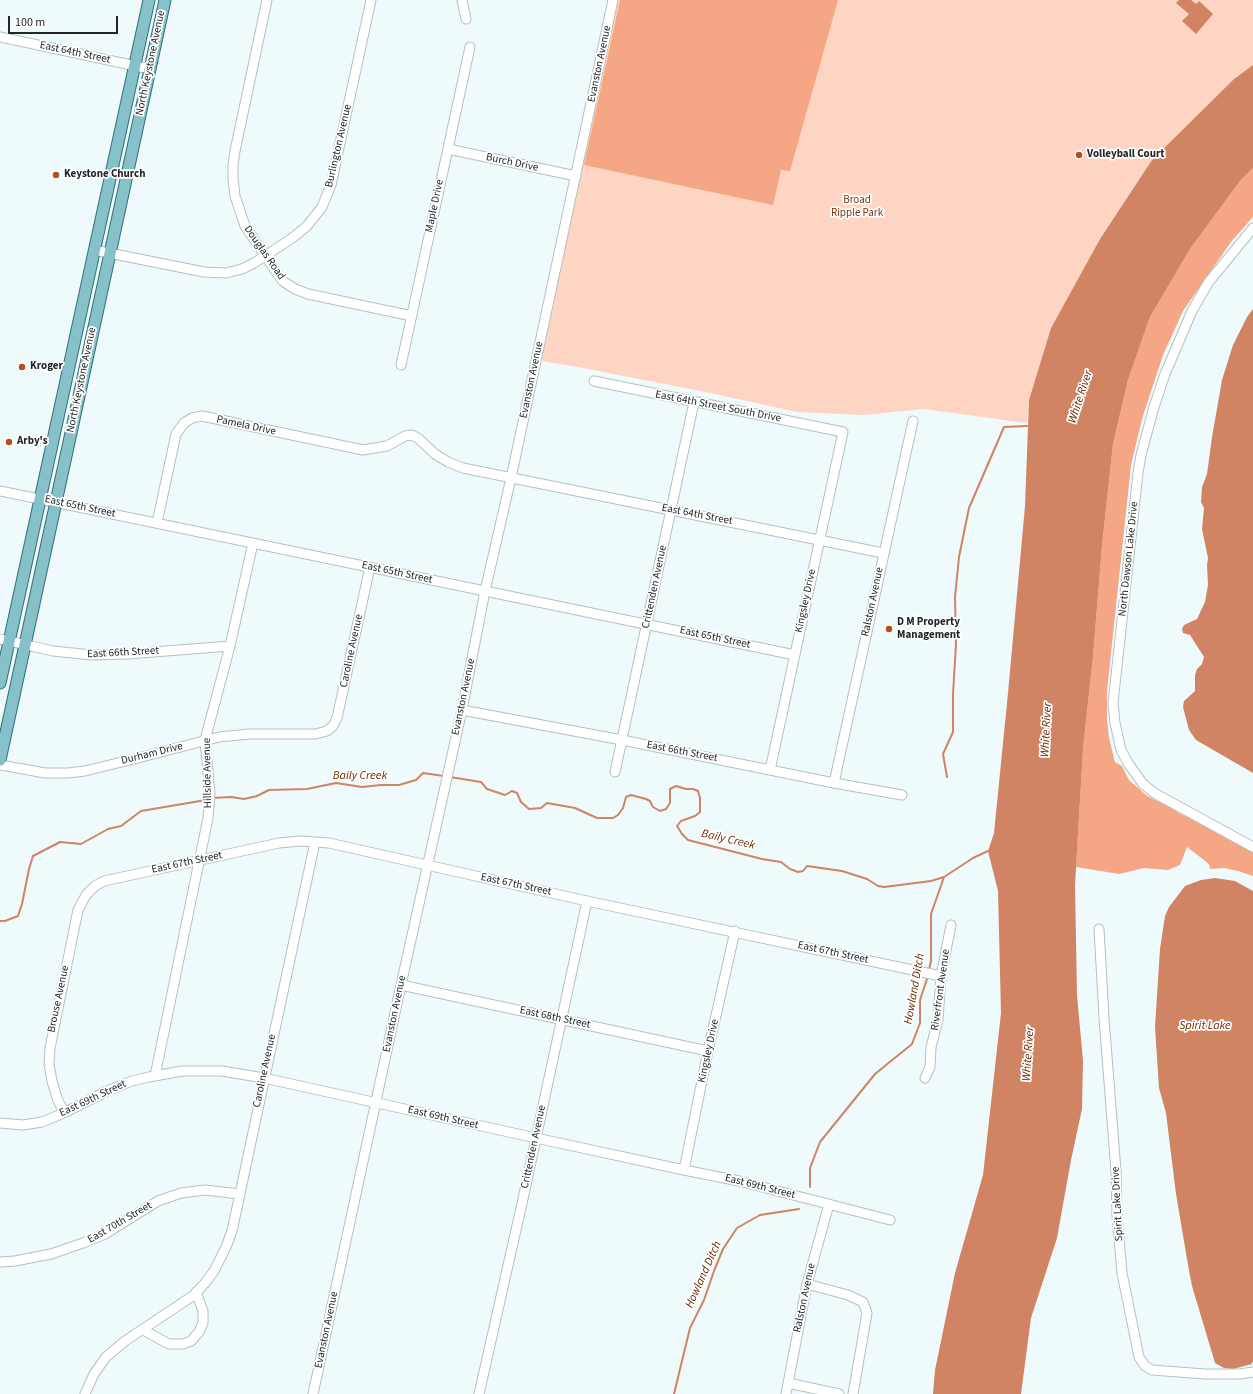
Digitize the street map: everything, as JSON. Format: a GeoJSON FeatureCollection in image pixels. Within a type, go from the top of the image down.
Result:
{"type":"FeatureCollection","features":[{"type":"Feature","properties":{"kind":"main road","name":"North Keystone Avenue"},"geometry":{"type":"LineString","coordinates":[[0,760],[13,642],[40,499],[149,0]]}},
{"type":"Feature","properties":{"kind":"main road","name":"North Keystone Avenue"},"geometry":{"type":"LineString","coordinates":[[0,683],[56,502],[165,0]]}},
{"type":"Feature","properties":{"kind":"street","name":"Douglas Road"},"geometry":{"type":"LineString","coordinates":[[268,0],[235,151],[233,172],[235,196],[242,219],[250,235],[284,282],[301,292],[412,316]]}},
{"type":"Feature","properties":{"kind":"street","name":"Burlington Avenue"},"geometry":{"type":"LineString","coordinates":[[94,250],[215,274],[236,271],[248,266],[291,240],[307,226],[320,210],[329,191],[371,0]]}},
{"type":"Feature","properties":{"kind":"street"},"geometry":{"type":"LineString","coordinates":[[462,0],[466,19]]}},
{"type":"Feature","properties":{"kind":"street","name":"Evanston Avenue"},"geometry":{"type":"LineString","coordinates":[[314,1394],[401,985],[462,710],[486,591],[613,0]]}},
{"type":"Feature","properties":{"kind":"street","name":"East 64th Street"},"geometry":{"type":"LineString","coordinates":[[0,37],[150,68]]}},
{"type":"Feature","properties":{"kind":"street","name":"Maple Drive"},"geometry":{"type":"LineString","coordinates":[[401,365],[470,47]]}},
{"type":"Feature","properties":{"kind":"street","name":"Burch Drive"},"geometry":{"type":"LineString","coordinates":[[448,149],[576,176]]}},
{"type":"Feature","properties":{"kind":"street","name":"North Dawson Lake Drive"},"geometry":{"type":"LineString","coordinates":[[1253,228],[1208,283],[1192,311],[1165,374],[1154,407],[1141,454],[1138,473],[1114,704],[1115,723],[1121,750],[1143,784],[1156,794],[1253,847]]}},
{"type":"Feature","properties":{"kind":"street","name":"East 64th Street South Drive"},"geometry":{"type":"LineString","coordinates":[[594,381],[843,432]]}},
{"type":"Feature","properties":{"kind":"street","name":"Crittenden Avenue"},"geometry":{"type":"LineString","coordinates":[[615,772],[694,402]]}},
{"type":"Feature","properties":{"kind":"street","name":"Pamela Drive"},"geometry":{"type":"LineString","coordinates":[[157,523],[176,434],[184,422],[192,418],[202,416],[363,450],[387,446],[409,434],[415,436],[435,454],[448,462],[464,468],[511,478]]}},
{"type":"Feature","properties":{"kind":"street","name":"Ralston Avenue"},"geometry":{"type":"LineString","coordinates":[[834,783],[913,421]]}},
{"type":"Feature","properties":{"kind":"street","name":"Kingsley Drive"},"geometry":{"type":"LineString","coordinates":[[770,770],[843,432]]}},
{"type":"Feature","properties":{"kind":"street","name":"East 64th Street"},"geometry":{"type":"LineString","coordinates":[[511,478],[883,553]]}},
{"type":"Feature","properties":{"kind":"street","name":"East 65th Street"},"geometry":{"type":"LineString","coordinates":[[0,491],[795,655]]}},
{"type":"Feature","properties":{"kind":"street","name":"Hillside Avenue"},"geometry":{"type":"LineString","coordinates":[[155,1076],[207,826],[210,799],[205,740],[230,646],[252,543]]}},
{"type":"Feature","properties":{"kind":"street","name":"Caroline Avenue"},"geometry":{"type":"LineString","coordinates":[[327,731],[334,726],[338,716],[370,567]]}},
{"type":"Feature","properties":{"kind":"street","name":"East 66th Street"},"geometry":{"type":"LineString","coordinates":[[13,642],[67,654],[92,655],[128,654],[230,646]]}},
{"type":"Feature","properties":{"kind":"street","name":"East 66th Street"},"geometry":{"type":"LineString","coordinates":[[462,710],[902,795]]}},
{"type":"Feature","properties":{"kind":"street","name":"Durham Drive"},"geometry":{"type":"LineString","coordinates":[[0,765],[45,773],[77,772],[138,758],[205,740],[232,735],[315,734],[327,731]]}},
{"type":"Feature","properties":{"kind":"street","name":"East 67th Street"},"geometry":{"type":"LineString","coordinates":[[93,888],[104,881],[279,843],[301,841],[315,842],[336,845],[941,976]]}},
{"type":"Feature","properties":{"kind":"street","name":"Caroline Avenue"},"geometry":{"type":"LineString","coordinates":[[85,1394],[94,1374],[106,1357],[116,1348],[190,1298],[214,1271],[224,1252],[232,1231],[315,842]]}},
{"type":"Feature","properties":{"kind":"street","name":"Brouse Avenue"},"geometry":{"type":"LineString","coordinates":[[64,1113],[50,1075],[50,1041],[78,910],[82,900],[93,888]]}},
{"type":"Feature","properties":{"kind":"street","name":"Crittenden Avenue"},"geometry":{"type":"LineString","coordinates":[[479,1394],[587,900]]}},
{"type":"Feature","properties":{"kind":"street","name":"Riverfront Avenue"},"geometry":{"type":"LineString","coordinates":[[926,1078],[930,1068],[932,1047],[938,1020],[941,976],[951,925]]}},
{"type":"Feature","properties":{"kind":"street","name":"Spirit Lake Drive"},"geometry":{"type":"LineString","coordinates":[[1099,930],[1122,1274],[1138,1355],[1141,1362],[1152,1370],[1205,1374],[1240,1374],[1253,1372]]}},
{"type":"Feature","properties":{"kind":"street","name":"Kingsley Drive"},"geometry":{"type":"LineString","coordinates":[[684,1170],[708,1051],[736,931]]}},
{"type":"Feature","properties":{"kind":"street","name":"East 68th Street"},"geometry":{"type":"LineString","coordinates":[[401,985],[708,1051]]}},
{"type":"Feature","properties":{"kind":"street","name":"East 69th Street"},"geometry":{"type":"LineString","coordinates":[[0,1123],[17,1125],[36,1123],[64,1113],[107,1091],[132,1081],[155,1076],[182,1071],[209,1070],[239,1073],[739,1181],[890,1220]]}},
{"type":"Feature","properties":{"kind":"street","name":"East 70th Street"},"geometry":{"type":"LineString","coordinates":[[0,1262],[51,1254],[83,1243],[105,1234],[149,1206],[176,1194],[204,1190],[240,1194]]}},
{"type":"Feature","properties":{"kind":"street","name":"Ralston Avenue"},"geometry":{"type":"LineString","coordinates":[[786,1394],[807,1284],[829,1204]]}},
{"type":"Feature","properties":{"kind":"street"},"geometry":{"type":"LineString","coordinates":[[807,1284],[848,1295],[863,1302],[867,1313],[853,1394]]}},
{"type":"Feature","properties":{"kind":"street"},"geometry":{"type":"LineString","coordinates":[[143,1330],[169,1344],[184,1344],[191,1341],[199,1332],[203,1323],[203,1311],[196,1292]]}},
{"type":"Feature","properties":{"kind":"street"},"geometry":{"type":"LineString","coordinates":[[788,1383],[839,1394]]}},
{"type":"Feature","properties":{"kind":"green space","name":"Broad Ripple Park"},"geometry":{"type":"Polygon","coordinates":[[[613,0],[1253,0],[1253,65],[1234,79],[1152,160],[1100,239],[1051,328],[1029,400],[1027,423],[923,409],[864,415],[797,412],[715,394],[536,359],[613,0]]]}},
{"type":"Feature","properties":{"kind":"shaded area"},"geometry":{"type":"Polygon","coordinates":[[[620,0],[838,0],[790,171],[781,170],[773,205],[584,165],[620,0]]]}},
{"type":"Feature","properties":{"kind":"shaded area"},"geometry":{"type":"Polygon","coordinates":[[[1253,168],[1253,217],[1231,242],[1183,311],[1163,355],[1142,419],[1131,465],[1107,691],[1107,720],[1109,738],[1115,762],[1122,766],[1129,780],[1146,795],[1253,852],[1253,876],[1224,868],[1210,869],[1209,864],[1187,847],[1180,865],[1168,870],[1144,868],[1119,874],[1076,867],[1083,749],[1093,657],[1102,546],[1113,444],[1128,380],[1150,317],[1190,249],[1240,181],[1253,168]]]}},
{"type":"Feature","properties":{"kind":"water"},"geometry":{"type":"Polygon","coordinates":[[[1179,0],[1191,0],[1196,4],[1199,1],[1213,14],[1196,34],[1182,21],[1189,14],[1176,3],[1179,0]]]}},
{"type":"Feature","properties":{"kind":"water","name":"White River"},"geometry":{"type":"Polygon","coordinates":[[[1253,65],[1253,168],[1240,181],[1190,249],[1150,317],[1128,380],[1113,444],[1083,749],[1075,885],[1077,995],[1083,1061],[1082,1109],[1057,1238],[1031,1318],[1021,1394],[933,1394],[935,1370],[955,1273],[983,1175],[1001,1013],[998,891],[988,851],[994,833],[1025,506],[1029,400],[1051,328],[1100,239],[1152,160],[1234,79],[1253,65]]]}},
{"type":"Feature","properties":{"kind":"water"},"geometry":{"type":"Polygon","coordinates":[[[1253,309],[1253,773],[1196,740],[1189,730],[1183,707],[1184,701],[1195,691],[1195,675],[1197,669],[1202,664],[1204,657],[1190,635],[1183,633],[1182,629],[1184,625],[1197,619],[1205,602],[1208,585],[1208,558],[1202,529],[1204,508],[1201,502],[1202,487],[1207,474],[1222,380],[1233,345],[1247,317],[1253,309]]]}},
{"type":"Feature","properties":{"kind":"water","name":"Spirit Lake"},"geometry":{"type":"Polygon","coordinates":[[[1215,878],[1235,881],[1253,891],[1253,1362],[1252,1364],[1233,1369],[1224,1368],[1215,1363],[1192,1286],[1176,1194],[1166,1113],[1159,1088],[1155,1027],[1160,949],[1165,916],[1169,907],[1185,886],[1201,880],[1215,878]]]}},
{"type":"Feature","properties":{"kind":"waterway"},"geometry":{"type":"LineString","coordinates":[[947,777],[943,754],[953,732],[953,694],[956,644],[955,597],[959,557],[969,508],[1004,427],[1027,426]]}},
{"type":"Feature","properties":{"kind":"waterway","name":"Baily Creek"},"geometry":{"type":"LineString","coordinates":[[212,798],[231,797],[244,799],[257,796],[269,790],[307,789],[336,783],[362,787],[399,785],[416,780],[423,773],[444,776]]}},
{"type":"Feature","properties":{"kind":"waterway","name":"Baily Creek"},"geometry":{"type":"LineString","coordinates":[[450,777],[481,782],[487,789],[505,795],[512,791],[517,793],[521,802],[529,809],[541,808],[547,803],[575,808],[597,818],[613,818],[618,815],[623,808],[626,797],[631,795],[650,801],[653,807],[660,811],[666,809],[670,803],[670,789],[676,786],[686,789],[693,789],[698,791],[700,798],[700,812],[695,816],[681,821],[677,826],[688,840],[762,859],[781,862],[790,869],[798,872],[803,871],[807,866],[842,871],[867,879],[878,886],[884,887],[931,881],[944,877],[973,858],[988,851]]}},
{"type":"Feature","properties":{"kind":"waterway","name":"Baily Creek"},"geometry":{"type":"LineString","coordinates":[[0,921],[5,921],[18,916],[33,856],[60,842],[81,844],[108,829],[121,826],[141,811],[206,800]]}},
{"type":"Feature","properties":{"kind":"waterway","name":"Howland Ditch"},"geometry":{"type":"LineString","coordinates":[[929,970],[931,961],[931,914],[944,877]]}},
{"type":"Feature","properties":{"kind":"waterway","name":"Howland Ditch"},"geometry":{"type":"LineString","coordinates":[[810,1187],[810,1168],[820,1142],[875,1074],[912,1044],[920,1023],[920,1000],[928,976]]}},
{"type":"Feature","properties":{"kind":"waterway","name":"Howland Ditch"},"geometry":{"type":"LineString","coordinates":[[674,1394],[690,1328],[704,1300],[723,1249],[737,1228],[760,1215],[799,1209]]}},
{"type":"Feature","properties":{"kind":"place","name":"Volleyball Court"},"geometry":{"type":"Point","coordinates":[1079,155]}},
{"type":"Feature","properties":{"kind":"place","name":"Keystone Church"},"geometry":{"type":"Point","coordinates":[56,175]}},
{"type":"Feature","properties":{"kind":"place","name":"Kroger"},"geometry":{"type":"Point","coordinates":[22,367]}},
{"type":"Feature","properties":{"kind":"place","name":"Arby's"},"geometry":{"type":"Point","coordinates":[9,442]}},
{"type":"Feature","properties":{"kind":"place","name":"D M Property Management"},"geometry":{"type":"Point","coordinates":[889,629]}}]}
